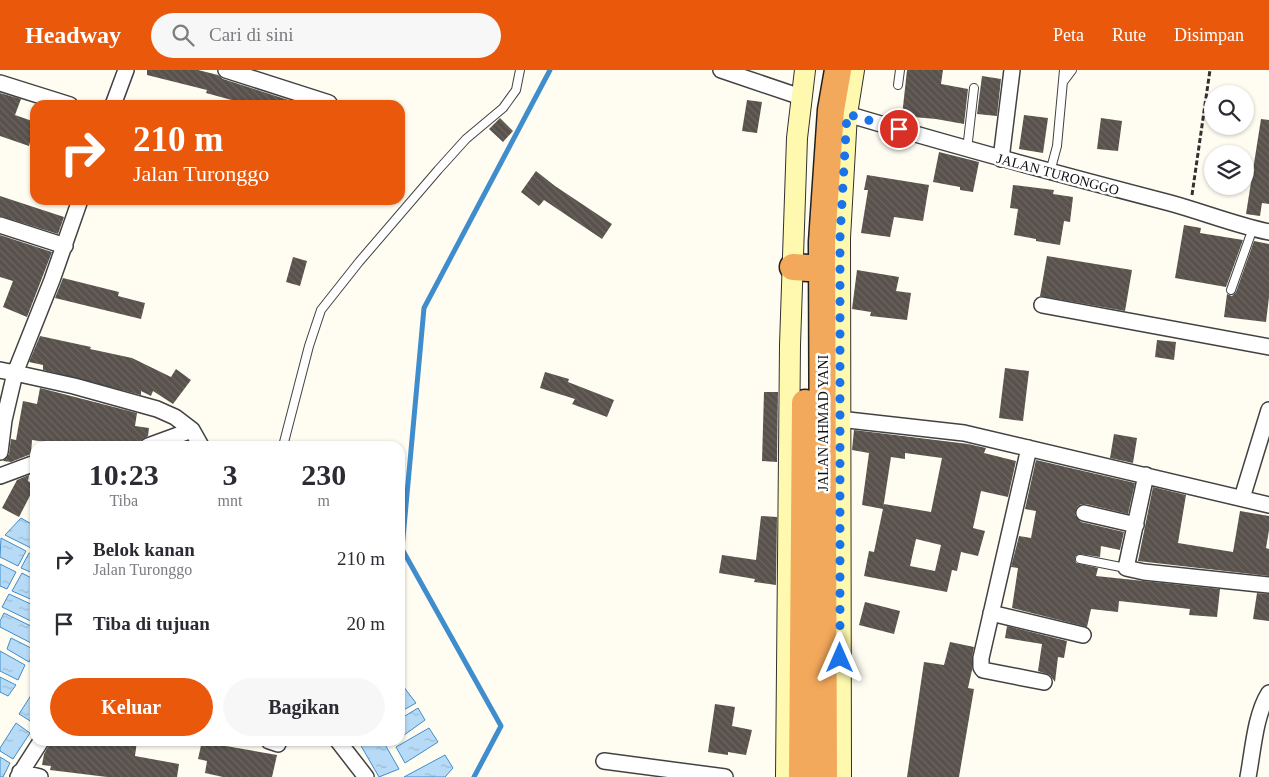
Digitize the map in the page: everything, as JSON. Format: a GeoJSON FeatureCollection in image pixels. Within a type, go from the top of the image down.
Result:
{"type":"FeatureCollection","features":[{"type":"Feature","properties":{"kind":"highway","name":"JALAN AHMAD YANI"},"geometry":{"type":"LineString","coordinates":[[802,777],[805,368],[800,268],[820,70]]}},
{"type":"Feature","properties":{"kind":"highway","name":"JALAN AHMAD YANI"},"geometry":{"type":"LineString","coordinates":[[824,777],[822,242],[831,110],[838,70]]}},
{"type":"Feature","properties":{"kind":"street"},"geometry":{"type":"LineString","coordinates":[[116,100],[126,70]]}},
{"type":"Feature","properties":{"kind":"street"},"geometry":{"type":"LineString","coordinates":[[226,70],[319,100]]}},
{"type":"Feature","properties":{"kind":"street"},"geometry":{"type":"LineString","coordinates":[[721,70],[801,97]]}},
{"type":"Feature","properties":{"kind":"street"},"geometry":{"type":"LineString","coordinates":[[786,777],[790,345],[800,268],[798,138],[805,70]]}},
{"type":"Feature","properties":{"kind":"street"},"geometry":{"type":"LineString","coordinates":[[841,777],[840,238],[847,114],[854,70]]}},
{"type":"Feature","properties":{"kind":"street"},"geometry":{"type":"LineString","coordinates":[[1001,159],[1012,70]]}},
{"type":"Feature","properties":{"kind":"street"},"geometry":{"type":"LineString","coordinates":[[0,83],[54,100]]}},
{"type":"Feature","properties":{"kind":"street","name":"JALAN TURONGGO"},"geometry":{"type":"LineString","coordinates":[[847,114],[967,150],[1190,208],[1269,232]]}},
{"type":"Feature","properties":{"kind":"street"},"geometry":{"type":"LineString","coordinates":[[0,452],[7,371],[65,246],[78,205]]}},
{"type":"Feature","properties":{"kind":"street"},"geometry":{"type":"LineString","coordinates":[[0,225],[65,246]]}},
{"type":"Feature","properties":{"kind":"street"},"geometry":{"type":"LineString","coordinates":[[1042,305],[1269,347]]}},
{"type":"Feature","properties":{"kind":"street"},"geometry":{"type":"LineString","coordinates":[[7,371],[137,402],[175,417],[192,430],[198,441]]}},
{"type":"Feature","properties":{"kind":"street"},"geometry":{"type":"LineString","coordinates":[[1242,498],[1269,410]]}},
{"type":"Feature","properties":{"kind":"street"},"geometry":{"type":"LineString","coordinates":[[839,419],[964,434],[1269,505]]}},
{"type":"Feature","properties":{"kind":"street"},"geometry":{"type":"LineString","coordinates":[[162,441],[192,430]]}},
{"type":"Feature","properties":{"kind":"street"},"geometry":{"type":"LineString","coordinates":[[1029,448],[981,658],[981,667],[983,670],[1044,682]]}},
{"type":"Feature","properties":{"kind":"street"},"geometry":{"type":"LineString","coordinates":[[0,476],[30,465]]}},
{"type":"Feature","properties":{"kind":"street"},"geometry":{"type":"LineString","coordinates":[[1146,475],[1126,568],[1144,572],[1269,585]]}},
{"type":"Feature","properties":{"kind":"street"},"geometry":{"type":"LineString","coordinates":[[1084,513],[1136,525]]}},
{"type":"Feature","properties":{"kind":"street"},"geometry":{"type":"LineString","coordinates":[[991,613],[1084,634]]}},
{"type":"Feature","properties":{"kind":"street"},"geometry":{"type":"LineString","coordinates":[[1248,777],[1264,700],[1269,693]]}},
{"type":"Feature","properties":{"kind":"street"},"geometry":{"type":"LineString","coordinates":[[38,746],[19,775],[40,777]]}},
{"type":"Feature","properties":{"kind":"street"},"geometry":{"type":"LineString","coordinates":[[342,746],[366,777]]}},
{"type":"Feature","properties":{"kind":"street"},"geometry":{"type":"LineString","coordinates":[[604,762],[725,777]]}},
{"type":"Feature","properties":{"kind":"lane"},"geometry":{"type":"LineString","coordinates":[[284,441],[309,346],[321,310],[359,262],[438,170],[466,140],[503,108],[516,90],[520,70]]}},
{"type":"Feature","properties":{"kind":"lane"},"geometry":{"type":"LineString","coordinates":[[898,84],[900,70]]}},
{"type":"Feature","properties":{"kind":"lane"},"geometry":{"type":"LineString","coordinates":[[1050,172],[1057,146],[1064,70]]}},
{"type":"Feature","properties":{"kind":"lane"},"geometry":{"type":"LineString","coordinates":[[1063,83],[1072,70]]}},
{"type":"Feature","properties":{"kind":"lane"},"geometry":{"type":"LineString","coordinates":[[967,150],[974,88]]}},
{"type":"Feature","properties":{"kind":"lane"},"geometry":{"type":"LineString","coordinates":[[1231,290],[1253,228]]}},
{"type":"Feature","properties":{"kind":"lane"},"geometry":{"type":"LineString","coordinates":[[1080,559],[1126,568]]}},
{"type":"Feature","properties":{"kind":"path"},"geometry":{"type":"LineString","coordinates":[[1190,208],[1210,70]]}},
{"type":"Feature","properties":{"kind":"water"},"geometry":{"type":"Polygon","coordinates":[[[21,518],[30,523],[30,548],[5,535],[21,518]]]}},
{"type":"Feature","properties":{"kind":"water"},"geometry":{"type":"Polygon","coordinates":[[[1,538],[26,551],[18,566],[0,557],[1,538]]]}},
{"type":"Feature","properties":{"kind":"water"},"geometry":{"type":"Polygon","coordinates":[[[29,553],[30,553],[30,572],[21,568],[29,553]]]}},
{"type":"Feature","properties":{"kind":"water"},"geometry":{"type":"Polygon","coordinates":[[[0,564],[16,572],[7,589],[0,586],[0,564]]]}},
{"type":"Feature","properties":{"kind":"water"},"geometry":{"type":"Polygon","coordinates":[[[22,573],[30,577],[30,599],[12,591],[22,573]]]}},
{"type":"Feature","properties":{"kind":"water"},"geometry":{"type":"Polygon","coordinates":[[[9,594],[30,604],[30,621],[2,607],[9,594]]]}},
{"type":"Feature","properties":{"kind":"water"},"geometry":{"type":"Polygon","coordinates":[[[4,613],[30,626],[30,642],[0,627],[0,621],[4,613]]]}},
{"type":"Feature","properties":{"kind":"water"},"geometry":{"type":"Polygon","coordinates":[[[11,638],[30,648],[29,662],[7,649],[11,638]]]}},
{"type":"Feature","properties":{"kind":"water"},"geometry":{"type":"Polygon","coordinates":[[[0,651],[25,665],[18,680],[0,671],[0,651]]]}},
{"type":"Feature","properties":{"kind":"water"},"geometry":{"type":"Polygon","coordinates":[[[0,677],[16,685],[8,696],[0,692],[0,677]]]}},
{"type":"Feature","properties":{"kind":"water"},"geometry":{"type":"Polygon","coordinates":[[[405,689],[416,703],[405,709],[405,689]]]}},
{"type":"Feature","properties":{"kind":"water"},"geometry":{"type":"Polygon","coordinates":[[[30,697],[30,721],[19,714],[30,697]]]}},
{"type":"Feature","properties":{"kind":"water"},"geometry":{"type":"Polygon","coordinates":[[[418,708],[425,720],[405,734],[405,716],[418,708]]]}},
{"type":"Feature","properties":{"kind":"water"},"geometry":{"type":"Polygon","coordinates":[[[16,723],[30,733],[13,759],[0,751],[0,748],[16,723]]]}},
{"type":"Feature","properties":{"kind":"water"},"geometry":{"type":"Polygon","coordinates":[[[429,728],[438,742],[405,763],[396,747],[405,746],[405,742],[429,728]]]}},
{"type":"Feature","properties":{"kind":"water"},"geometry":{"type":"Polygon","coordinates":[[[361,746],[386,746],[399,769],[379,777],[361,746]]]}},
{"type":"Feature","properties":{"kind":"water"},"geometry":{"type":"Polygon","coordinates":[[[445,755],[453,768],[445,777],[404,777],[445,755]]]}},
{"type":"Feature","properties":{"kind":"water"},"geometry":{"type":"Polygon","coordinates":[[[0,757],[10,763],[3,777],[0,777],[0,757]]]}},
{"type":"Feature","properties":{"kind":"building"},"geometry":{"type":"Polygon","coordinates":[[[147,70],[198,70],[218,75],[223,79],[289,100],[232,100],[206,93],[207,90],[147,75],[147,70]]]}},
{"type":"Feature","properties":{"kind":"building"},"geometry":{"type":"Polygon","coordinates":[[[907,70],[943,70],[941,84],[968,89],[964,124],[902,116],[907,70]]]}},
{"type":"Feature","properties":{"kind":"building"},"geometry":{"type":"Polygon","coordinates":[[[982,76],[1001,79],[997,116],[977,114],[982,76]]]}},
{"type":"Feature","properties":{"kind":"building"},"geometry":{"type":"Polygon","coordinates":[[[0,93],[21,99],[15,115],[30,120],[29,146],[0,136],[0,93]]]}},
{"type":"Feature","properties":{"kind":"building"},"geometry":{"type":"Polygon","coordinates":[[[747,100],[762,102],[757,133],[742,131],[747,100]]]}},
{"type":"Feature","properties":{"kind":"building"},"geometry":{"type":"Polygon","coordinates":[[[1024,115],[1048,118],[1043,153],[1019,149],[1024,115]]]}},
{"type":"Feature","properties":{"kind":"building"},"geometry":{"type":"Polygon","coordinates":[[[500,118],[513,131],[503,142],[489,129],[500,118]]]}},
{"type":"Feature","properties":{"kind":"building"},"geometry":{"type":"Polygon","coordinates":[[[1101,118],[1122,121],[1118,151],[1097,149],[1101,118]]]}},
{"type":"Feature","properties":{"kind":"building"},"geometry":{"type":"Polygon","coordinates":[[[1261,119],[1269,120],[1269,204],[1262,203],[1260,216],[1246,214],[1249,195],[1254,195],[1254,163],[1261,119]]]}},
{"type":"Feature","properties":{"kind":"building"},"geometry":{"type":"Polygon","coordinates":[[[939,152],[979,162],[973,192],[960,190],[960,187],[933,182],[939,152]]]}},
{"type":"Feature","properties":{"kind":"building"},"geometry":{"type":"Polygon","coordinates":[[[536,171],[612,224],[602,239],[544,200],[539,206],[521,192],[536,171]]]}},
{"type":"Feature","properties":{"kind":"building"},"geometry":{"type":"Polygon","coordinates":[[[867,175],[929,185],[923,221],[894,217],[890,237],[861,233],[868,190],[864,190],[867,175]]]}},
{"type":"Feature","properties":{"kind":"building"},"geometry":{"type":"Polygon","coordinates":[[[1013,185],[1054,190],[1053,194],[1073,197],[1070,222],[1064,221],[1060,245],[1014,235],[1018,209],[1010,208],[1013,185]]]}},
{"type":"Feature","properties":{"kind":"building"},"geometry":{"type":"Polygon","coordinates":[[[0,196],[64,217],[58,234],[0,216],[0,196]]]}},
{"type":"Feature","properties":{"kind":"building"},"geometry":{"type":"Polygon","coordinates":[[[1184,225],[1201,228],[1200,233],[1243,240],[1226,287],[1175,278],[1184,225]]]}},
{"type":"Feature","properties":{"kind":"building"},"geometry":{"type":"Polygon","coordinates":[[[0,235],[52,252],[27,317],[3,307],[13,281],[0,277],[0,235]]]}},
{"type":"Feature","properties":{"kind":"building"},"geometry":{"type":"Polygon","coordinates":[[[1254,241],[1269,244],[1269,297],[1266,322],[1224,317],[1227,294],[1232,296],[1236,292],[1254,241]]]}},
{"type":"Feature","properties":{"kind":"building"},"geometry":{"type":"Polygon","coordinates":[[[1047,256],[1132,270],[1125,311],[1040,296],[1047,256]]]}},
{"type":"Feature","properties":{"kind":"building"},"geometry":{"type":"Polygon","coordinates":[[[293,257],[307,261],[300,286],[286,282],[293,257]]]}},
{"type":"Feature","properties":{"kind":"building"},"geometry":{"type":"Polygon","coordinates":[[[857,270],[899,277],[896,291],[911,293],[907,320],[870,316],[871,312],[852,309],[857,270]]]}},
{"type":"Feature","properties":{"kind":"building"},"geometry":{"type":"Polygon","coordinates":[[[63,278],[119,292],[118,296],[145,303],[141,319],[55,298],[63,278]]]}},
{"type":"Feature","properties":{"kind":"building"},"geometry":{"type":"Polygon","coordinates":[[[40,336],[132,358],[171,377],[176,369],[191,380],[173,404],[153,391],[151,396],[141,391],[141,395],[43,370],[43,365],[29,362],[40,336]]]}},
{"type":"Feature","properties":{"kind":"building"},"geometry":{"type":"Polygon","coordinates":[[[1157,340],[1176,342],[1174,360],[1155,357],[1157,340]]]}},
{"type":"Feature","properties":{"kind":"building"},"geometry":{"type":"Polygon","coordinates":[[[1005,368],[1029,371],[1023,421],[999,418],[1005,368]]]}},
{"type":"Feature","properties":{"kind":"building"},"geometry":{"type":"Polygon","coordinates":[[[545,372],[569,379],[568,382],[614,400],[607,417],[572,404],[575,399],[540,388],[545,372]]]}},
{"type":"Feature","properties":{"kind":"building"},"geometry":{"type":"Polygon","coordinates":[[[40,388],[137,413],[135,426],[149,428],[148,436],[141,441],[32,440],[30,441],[30,454],[11,462],[3,461],[9,454],[11,439],[16,440],[23,401],[37,404],[40,388]]]}},
{"type":"Feature","properties":{"kind":"building"},"geometry":{"type":"Polygon","coordinates":[[[764,392],[778,392],[777,462],[762,461],[764,392]]]}},
{"type":"Feature","properties":{"kind":"building"},"geometry":{"type":"Polygon","coordinates":[[[854,430],[968,444],[986,448],[984,453],[1016,461],[1008,497],[981,491],[973,528],[985,531],[978,556],[961,552],[957,571],[952,570],[947,592],[864,576],[869,551],[874,552],[883,509],[862,505],[869,453],[852,450],[854,430]],[[905,453],[905,459],[891,457],[883,508],[884,504],[931,512],[942,458],[905,453]],[[916,539],[910,566],[935,571],[941,545],[916,539]]]}},
{"type":"Feature","properties":{"kind":"building"},"geometry":{"type":"Polygon","coordinates":[[[1114,434],[1137,438],[1133,463],[1110,458],[1114,434]]]}},
{"type":"Feature","properties":{"kind":"building"},"geometry":{"type":"Polygon","coordinates":[[[1036,460],[1135,483],[1128,514],[1086,504],[1081,504],[1077,507],[1075,515],[1081,522],[1124,532],[1120,550],[1101,546],[1100,557],[1079,554],[1075,557],[1076,563],[1098,568],[1096,576],[1220,589],[1217,617],[1189,615],[1190,609],[1119,601],[1118,612],[1091,609],[1087,627],[1012,608],[1018,568],[1011,567],[1019,536],[1031,538],[1036,511],[1025,509],[1036,460]]]}},
{"type":"Feature","properties":{"kind":"building"},"geometry":{"type":"Polygon","coordinates":[[[29,475],[30,496],[19,517],[2,508],[17,480],[29,475]]]}},
{"type":"Feature","properties":{"kind":"building"},"geometry":{"type":"Polygon","coordinates":[[[1153,487],[1186,495],[1178,543],[1233,552],[1240,511],[1269,516],[1266,548],[1269,549],[1269,576],[1138,561],[1153,487]]]}},
{"type":"Feature","properties":{"kind":"building"},"geometry":{"type":"Polygon","coordinates":[[[761,516],[777,517],[776,585],[754,582],[755,579],[719,573],[722,555],[756,560],[761,516]]]}},
{"type":"Feature","properties":{"kind":"building"},"geometry":{"type":"Polygon","coordinates":[[[1257,593],[1269,594],[1269,621],[1253,619],[1257,593]]]}},
{"type":"Feature","properties":{"kind":"building"},"geometry":{"type":"Polygon","coordinates":[[[865,602],[900,611],[894,634],[859,625],[865,602]]]}},
{"type":"Feature","properties":{"kind":"building"},"geometry":{"type":"Polygon","coordinates":[[[1007,626],[1067,641],[1064,658],[1058,657],[1055,682],[1050,675],[1038,671],[1042,644],[1005,638],[1007,626]]]}},
{"type":"Feature","properties":{"kind":"building"},"geometry":{"type":"Polygon","coordinates":[[[950,642],[974,647],[968,688],[974,689],[959,777],[907,777],[924,662],[944,665],[950,642]]]}},
{"type":"Feature","properties":{"kind":"building"},"geometry":{"type":"Polygon","coordinates":[[[715,704],[735,707],[732,726],[752,730],[746,755],[728,752],[728,755],[708,752],[715,704]]]}},
{"type":"Feature","properties":{"kind":"building"},"geometry":{"type":"Polygon","coordinates":[[[48,746],[136,746],[135,756],[179,764],[177,777],[107,777],[50,770],[51,766],[42,765],[44,754],[48,746]]]}},
{"type":"Feature","properties":{"kind":"building"},"geometry":{"type":"Polygon","coordinates":[[[201,746],[226,746],[277,755],[272,777],[223,777],[205,773],[207,761],[198,759],[201,746]]]}},
{"type":"Feature","properties":{"kind":"waterway"},"geometry":{"type":"LineString","coordinates":[[405,516],[424,308],[550,70]]}},
{"type":"Feature","properties":{"kind":"waterway"},"geometry":{"type":"LineString","coordinates":[[405,554],[501,726],[474,777]]}},
{"type":"Feature","properties":{"kind":"route"},"geometry":{"type":"LineString","coordinates":[[840,658],[840,238],[847,114],[899,129]]}}]}
